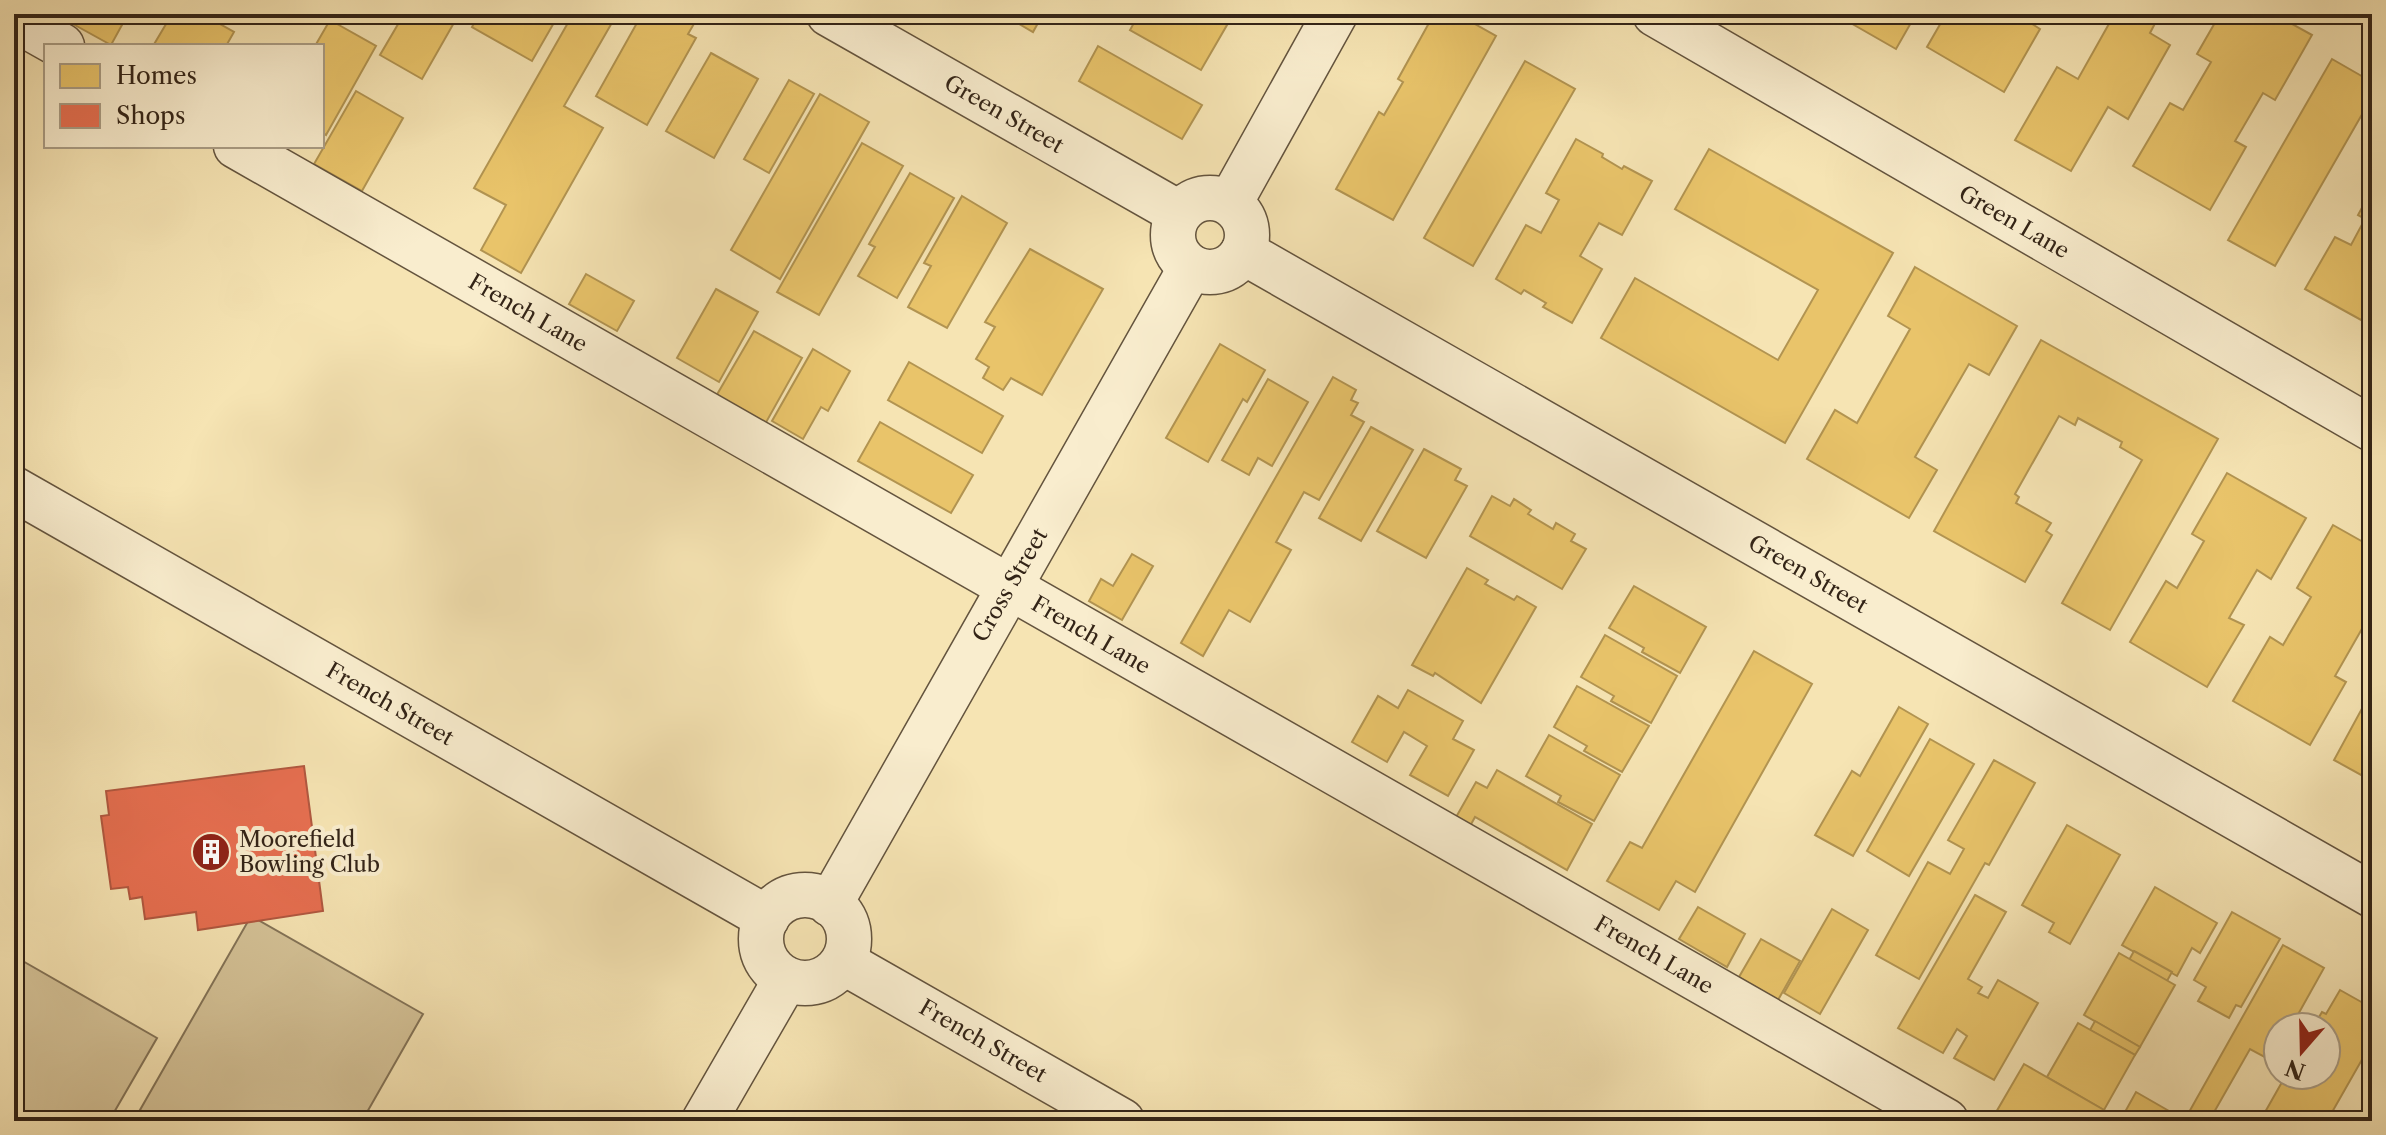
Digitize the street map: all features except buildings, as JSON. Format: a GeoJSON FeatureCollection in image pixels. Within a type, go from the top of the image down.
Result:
{"type":"FeatureCollection","features":[{"type":"Feature","properties":{"kind":"street","name":"Green Street"},"geometry":{"type":"LineString","coordinates":[[829,14],[1179,213]]}},
{"type":"Feature","properties":{"kind":"street"},"geometry":{"type":"LineString","coordinates":[[1230,203],[1335,14]]}},
{"type":"Feature","properties":{"kind":"street","name":"Green Lane"},"geometry":{"type":"LineString","coordinates":[[1655,14],[2372,429]]}},
{"type":"Feature","properties":{"kind":"street"},"geometry":{"type":"LineString","coordinates":[[14,19],[58,44]]}},
{"type":"Feature","properties":{"kind":"street","name":"French Lane"},"geometry":{"type":"LineString","coordinates":[[239,148],[1946,1121]]}},
{"type":"Feature","properties":{"kind":"street"},"geometry":{"type":"LineString","coordinates":[[1208,197],[1230,203],[1244,219],[1247,242],[1243,252],[1226,269],[1214,272],[1191,267],[1175,248],[1173,236],[1179,213],[1197,199],[1208,197]]}},
{"type":"Feature","properties":{"kind":"street","name":"Green Street"},"geometry":{"type":"LineString","coordinates":[[1243,252],[2372,895]]}},
{"type":"Feature","properties":{"kind":"street","name":"Cross Street"},"geometry":{"type":"LineString","coordinates":[[830,904],[1191,267]]}},
{"type":"Feature","properties":{"kind":"street","name":"French Street"},"geometry":{"type":"LineString","coordinates":[[14,489],[767,918]]}},
{"type":"Feature","properties":{"kind":"street"},"geometry":{"type":"LineString","coordinates":[[816,897],[830,904],[845,920],[849,932],[843,962],[829,977],[816,982],[804,984],[786,979],[769,965],[763,951],[761,936],[767,918],[780,903],[791,898],[816,897]]}},
{"type":"Feature","properties":{"kind":"street","name":"French Street"},"geometry":{"type":"LineString","coordinates":[[843,962],[1122,1121]]}},
{"type":"Feature","properties":{"kind":"street"},"geometry":{"type":"LineString","coordinates":[[704,1121],[786,979]]}},
{"type":"Feature","properties":{"kind":"shaded area"},"geometry":{"type":"Polygon","coordinates":[[[251,916],[423,1014],[362,1121],[159,1121],[140,1110],[251,916]]]}},
{"type":"Feature","properties":{"kind":"shaded area"},"geometry":{"type":"Polygon","coordinates":[[[14,956],[157,1038],[109,1121],[14,1121],[14,956]]]}},
{"type":"Feature","properties":{"kind":"place","name":"Moorefield Bowling Club"},"geometry":{"type":"Point","coordinates":[211,852]}}]}
